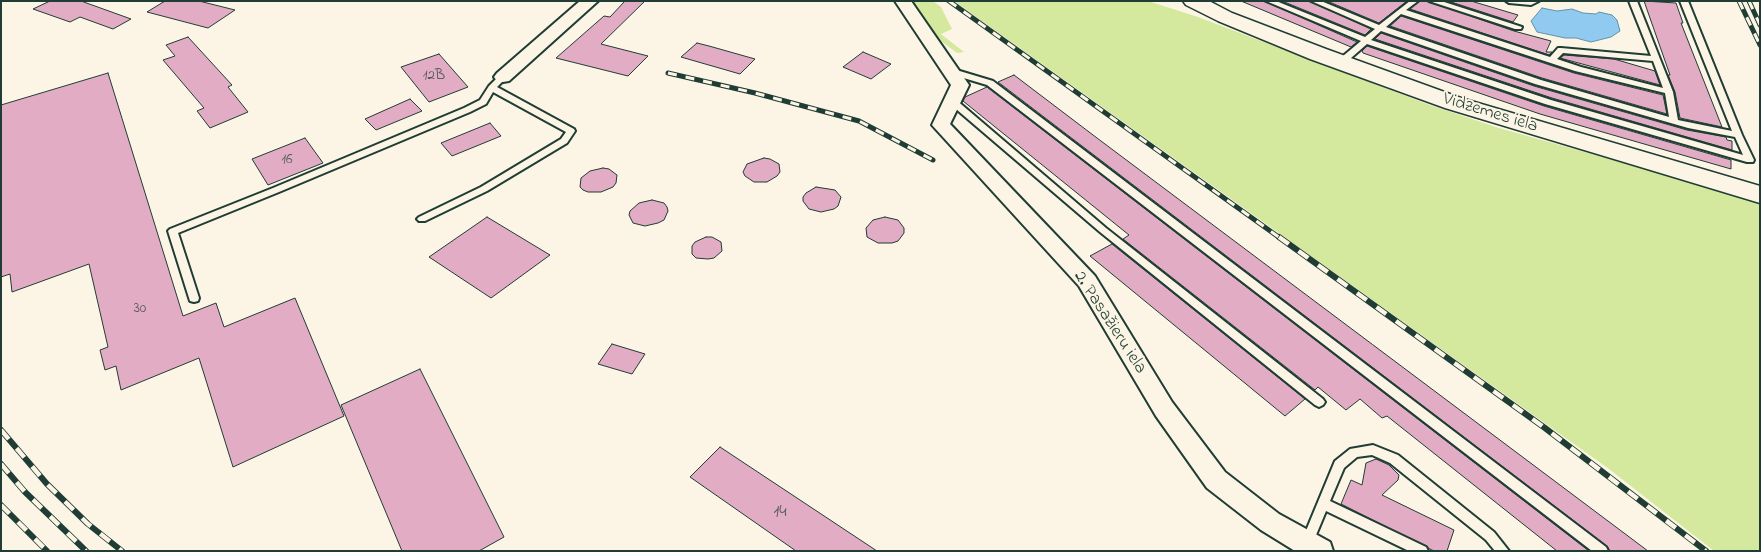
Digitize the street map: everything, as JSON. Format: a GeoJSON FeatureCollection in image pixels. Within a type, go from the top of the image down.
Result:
{"type":"FeatureCollection","features":[{"type":"Feature","properties":{"kind":"street"},"geometry":{"type":"LineString","coordinates":[[497,82],[590,1]]}},
{"type":"Feature","properties":{"kind":"street","name":"2. Pasažieru iela"},"geometry":{"type":"LineString","coordinates":[[903,1],[960,85],[941,125],[1086,281],[1164,409],[1216,480],[1270,522],[1314,547]]}},
{"type":"Feature","properties":{"kind":"street","name":"Vidzemes iela"},"geometry":{"type":"LineString","coordinates":[[1174,1],[1225,17],[1340,62],[1472,110],[1760,195]]}},
{"type":"Feature","properties":{"kind":"street","name":"Vidzemes iela"},"geometry":{"type":"LineString","coordinates":[[1192,1],[1225,17]]}},
{"type":"Feature","properties":{"kind":"lane"},"geometry":{"type":"LineString","coordinates":[[1269,1],[1367,41],[1548,102],[1750,160],[1684,1]]}},
{"type":"Feature","properties":{"kind":"lane"},"geometry":{"type":"LineString","coordinates":[[1314,1],[1380,28],[1538,82],[1691,126],[1738,135]]}},
{"type":"Feature","properties":{"kind":"lane"},"geometry":{"type":"LineString","coordinates":[[1340,62],[1400,11],[1415,1]]}},
{"type":"Feature","properties":{"kind":"lane"},"geometry":{"type":"LineString","coordinates":[[1432,1],[1518,26]]}},
{"type":"Feature","properties":{"kind":"lane"},"geometry":{"type":"LineString","coordinates":[[1509,1],[1531,3],[1536,1]]}},
{"type":"Feature","properties":{"kind":"lane"},"geometry":{"type":"LineString","coordinates":[[1634,1],[1669,92],[1674,120]]}},
{"type":"Feature","properties":{"kind":"lane"},"geometry":{"type":"LineString","coordinates":[[1400,11],[1552,60],[1669,92]]}},
{"type":"Feature","properties":{"kind":"lane"},"geometry":{"type":"LineString","coordinates":[[1552,60],[1561,50],[1655,59]]}},
{"type":"Feature","properties":{"kind":"lane"},"geometry":{"type":"LineString","coordinates":[[950,71],[990,83],[1602,551]]}},
{"type":"Feature","properties":{"kind":"lane"},"geometry":{"type":"LineString","coordinates":[[194,298],[173,231],[467,110],[483,102],[497,82],[571,131],[564,141],[492,184],[422,220]]}},
{"type":"Feature","properties":{"kind":"lane"},"geometry":{"type":"LineString","coordinates":[[952,101],[1103,230],[1320,402]]}},
{"type":"Feature","properties":{"kind":"lane"},"geometry":{"type":"LineString","coordinates":[[1314,547],[1323,503],[1339,465],[1354,452],[1373,450],[1394,459],[1490,536],[1503,551]]}},
{"type":"Feature","properties":{"kind":"lane"},"geometry":{"type":"LineString","coordinates":[[1323,503],[1422,551]]}},
{"type":"Feature","properties":{"kind":"green space"},"geometry":{"type":"Polygon","coordinates":[[[912,1],[933,1],[941,7],[952,29],[941,34],[964,52],[957,53],[937,38],[912,1]]]}},
{"type":"Feature","properties":{"kind":"green space"},"geometry":{"type":"Polygon","coordinates":[[[954,1],[1148,1],[1198,17],[1427,104],[1499,128],[1760,201],[1760,551],[1714,551],[1609,469],[954,1]]]}},
{"type":"Feature","properties":{"kind":"water"},"geometry":{"type":"Polygon","coordinates":[[[1542,8],[1557,11],[1572,9],[1583,13],[1596,14],[1599,12],[1612,15],[1617,20],[1620,31],[1611,37],[1591,42],[1537,32],[1531,21],[1542,8]]]}},
{"type":"Feature","properties":{"kind":"building"},"geometry":{"type":"Polygon","coordinates":[[[50,1],[81,1],[131,19],[113,29],[80,17],[70,22],[33,9],[50,1]]]}},
{"type":"Feature","properties":{"kind":"building"},"geometry":{"type":"Polygon","coordinates":[[[165,1],[199,1],[235,10],[208,28],[147,12],[165,1]]]}},
{"type":"Feature","properties":{"kind":"building"},"geometry":{"type":"Polygon","coordinates":[[[625,1],[645,1],[601,44],[648,56],[628,76],[556,58],[604,16],[610,17],[625,1]]]}},
{"type":"Feature","properties":{"kind":"building"},"geometry":{"type":"Polygon","coordinates":[[[1241,1],[1264,1],[1357,42],[1351,47],[1241,1]]]}},
{"type":"Feature","properties":{"kind":"building"},"geometry":{"type":"Polygon","coordinates":[[[1282,1],[1309,1],[1371,29],[1365,35],[1282,1]]]}},
{"type":"Feature","properties":{"kind":"building"},"geometry":{"type":"Polygon","coordinates":[[[1327,1],[1407,1],[1379,23],[1327,1]]]}},
{"type":"Feature","properties":{"kind":"building"},"geometry":{"type":"Polygon","coordinates":[[[1420,1],[1427,1],[1514,31],[1551,41],[1546,52],[1552,52],[1549,55],[1410,9],[1420,1]]]}},
{"type":"Feature","properties":{"kind":"building"},"geometry":{"type":"Polygon","coordinates":[[[1448,1],[1471,1],[1518,15],[1513,22],[1448,1]]]}},
{"type":"Feature","properties":{"kind":"building"},"geometry":{"type":"Polygon","coordinates":[[[1644,1],[1676,3],[1683,23],[1681,23],[1722,127],[1680,118],[1675,92],[1668,75],[1670,75],[1644,1]]]}},
{"type":"Feature","properties":{"kind":"building"},"geometry":{"type":"Polygon","coordinates":[[[1401,16],[1574,73],[1663,95],[1667,114],[1542,78],[1390,26],[1401,16]]]}},
{"type":"Feature","properties":{"kind":"building"},"geometry":{"type":"Polygon","coordinates":[[[1381,33],[1534,86],[1687,130],[1726,137],[1727,140],[1732,141],[1732,150],[1552,98],[1375,39],[1381,33]]]}},
{"type":"Feature","properties":{"kind":"building"},"geometry":{"type":"Polygon","coordinates":[[[188,37],[232,85],[228,87],[248,112],[210,128],[197,111],[204,108],[163,60],[175,56],[166,45],[188,37]]]}},
{"type":"Feature","properties":{"kind":"building"},"geometry":{"type":"Polygon","coordinates":[[[697,43],[755,59],[740,74],[681,57],[697,43]]]}},
{"type":"Feature","properties":{"kind":"building"},"geometry":{"type":"Polygon","coordinates":[[[1367,46],[1544,106],[1731,160],[1731,169],[1540,114],[1363,53],[1362,51],[1367,46]]]}},
{"type":"Feature","properties":{"kind":"building"},"geometry":{"type":"Polygon","coordinates":[[[863,52],[891,64],[871,79],[843,67],[863,52]]]}},
{"type":"Feature","properties":{"kind":"building"},"geometry":{"type":"Polygon","coordinates":[[[439,54],[468,87],[429,102],[401,67],[439,54]]]}},
{"type":"Feature","properties":{"kind":"building"},"geometry":{"type":"Polygon","coordinates":[[[1564,55],[1614,59],[1655,71],[1660,85],[1560,58],[1564,55]]]}},
{"type":"Feature","properties":{"kind":"building"},"geometry":{"type":"Polygon","coordinates":[[[108,73],[183,316],[216,303],[224,327],[295,298],[344,416],[233,467],[199,358],[121,390],[116,366],[105,370],[100,350],[108,347],[89,264],[12,292],[10,274],[1,277],[1,105],[108,73]]]}},
{"type":"Feature","properties":{"kind":"building"},"geometry":{"type":"Polygon","coordinates":[[[1014,75],[1648,551],[1610,551],[1607,546],[998,82],[1014,75]]]}},
{"type":"Feature","properties":{"kind":"building"},"geometry":{"type":"Polygon","coordinates":[[[987,87],[1589,551],[1557,551],[1387,416],[1382,418],[1360,399],[1346,410],[1318,387],[1315,390],[1123,239],[1129,235],[963,101],[965,97],[987,87]]]}},
{"type":"Feature","properties":{"kind":"building"},"geometry":{"type":"Polygon","coordinates":[[[410,99],[422,111],[376,130],[365,119],[410,99]]]}},
{"type":"Feature","properties":{"kind":"building"},"geometry":{"type":"Polygon","coordinates":[[[490,123],[501,136],[452,156],[441,143],[490,123]]]}},
{"type":"Feature","properties":{"kind":"building"},"geometry":{"type":"Polygon","coordinates":[[[305,138],[323,163],[268,185],[252,159],[305,138]]]}},
{"type":"Feature","properties":{"kind":"building"},"geometry":{"type":"Polygon","coordinates":[[[764,158],[779,164],[780,172],[777,176],[767,182],[754,182],[745,176],[743,172],[747,164],[764,158]]]}},
{"type":"Feature","properties":{"kind":"building"},"geometry":{"type":"Polygon","coordinates":[[[603,168],[609,169],[617,175],[616,183],[613,187],[601,192],[588,192],[580,187],[581,178],[590,171],[603,168]]]}},
{"type":"Feature","properties":{"kind":"building"},"geometry":{"type":"Polygon","coordinates":[[[816,187],[835,190],[841,197],[838,206],[821,212],[809,209],[803,201],[803,197],[816,187]]]}},
{"type":"Feature","properties":{"kind":"building"},"geometry":{"type":"Polygon","coordinates":[[[652,200],[664,203],[667,207],[668,211],[664,220],[645,226],[633,223],[629,215],[630,211],[639,203],[652,200]]]}},
{"type":"Feature","properties":{"kind":"building"},"geometry":{"type":"Polygon","coordinates":[[[487,217],[550,255],[491,298],[429,257],[487,217]]]}},
{"type":"Feature","properties":{"kind":"building"},"geometry":{"type":"Polygon","coordinates":[[[885,217],[898,220],[904,228],[904,233],[898,241],[878,243],[867,237],[866,228],[873,220],[885,217]]]}},
{"type":"Feature","properties":{"kind":"building"},"geometry":{"type":"Polygon","coordinates":[[[706,237],[712,237],[721,242],[722,251],[714,258],[696,258],[692,254],[692,246],[695,242],[706,237]]]}},
{"type":"Feature","properties":{"kind":"building"},"geometry":{"type":"Polygon","coordinates":[[[1112,244],[1305,399],[1285,416],[1090,256],[1112,244]]]}},
{"type":"Feature","properties":{"kind":"building"},"geometry":{"type":"Polygon","coordinates":[[[612,344],[645,354],[632,374],[598,364],[612,344]]]}},
{"type":"Feature","properties":{"kind":"building"},"geometry":{"type":"Polygon","coordinates":[[[420,369],[504,537],[479,551],[402,551],[341,405],[420,369]]]}},
{"type":"Feature","properties":{"kind":"building"},"geometry":{"type":"Polygon","coordinates":[[[720,447],[877,551],[796,551],[690,477],[720,447]]]}},
{"type":"Feature","properties":{"kind":"building"},"geometry":{"type":"Polygon","coordinates":[[[1376,459],[1389,465],[1399,475],[1398,480],[1382,495],[1454,530],[1447,551],[1434,551],[1341,504],[1351,480],[1362,485],[1366,463],[1376,459]]]}},
{"type":"Feature","properties":{"kind":"railway"},"geometry":{"type":"LineString","coordinates":[[949,1],[1280,238]]}},
{"type":"Feature","properties":{"kind":"railway"},"geometry":{"type":"LineString","coordinates":[[1739,1],[1760,45]]}},
{"type":"Feature","properties":{"kind":"railway"},"geometry":{"type":"LineString","coordinates":[[1749,1],[1760,25]]}},
{"type":"Feature","properties":{"kind":"railway"},"geometry":{"type":"LineString","coordinates":[[668,73],[755,93],[859,121],[933,160]]}},
{"type":"Feature","properties":{"kind":"railway"},"geometry":{"type":"LineString","coordinates":[[1279,237],[1545,428],[1706,551]]}},
{"type":"Feature","properties":{"kind":"railway"},"geometry":{"type":"LineString","coordinates":[[1,430],[47,484],[88,524],[122,551]]}},
{"type":"Feature","properties":{"kind":"railway"},"geometry":{"type":"LineString","coordinates":[[1,464],[25,492],[86,551]]}},
{"type":"Feature","properties":{"kind":"railway"},"geometry":{"type":"LineString","coordinates":[[1,505],[47,551]]}}]}
